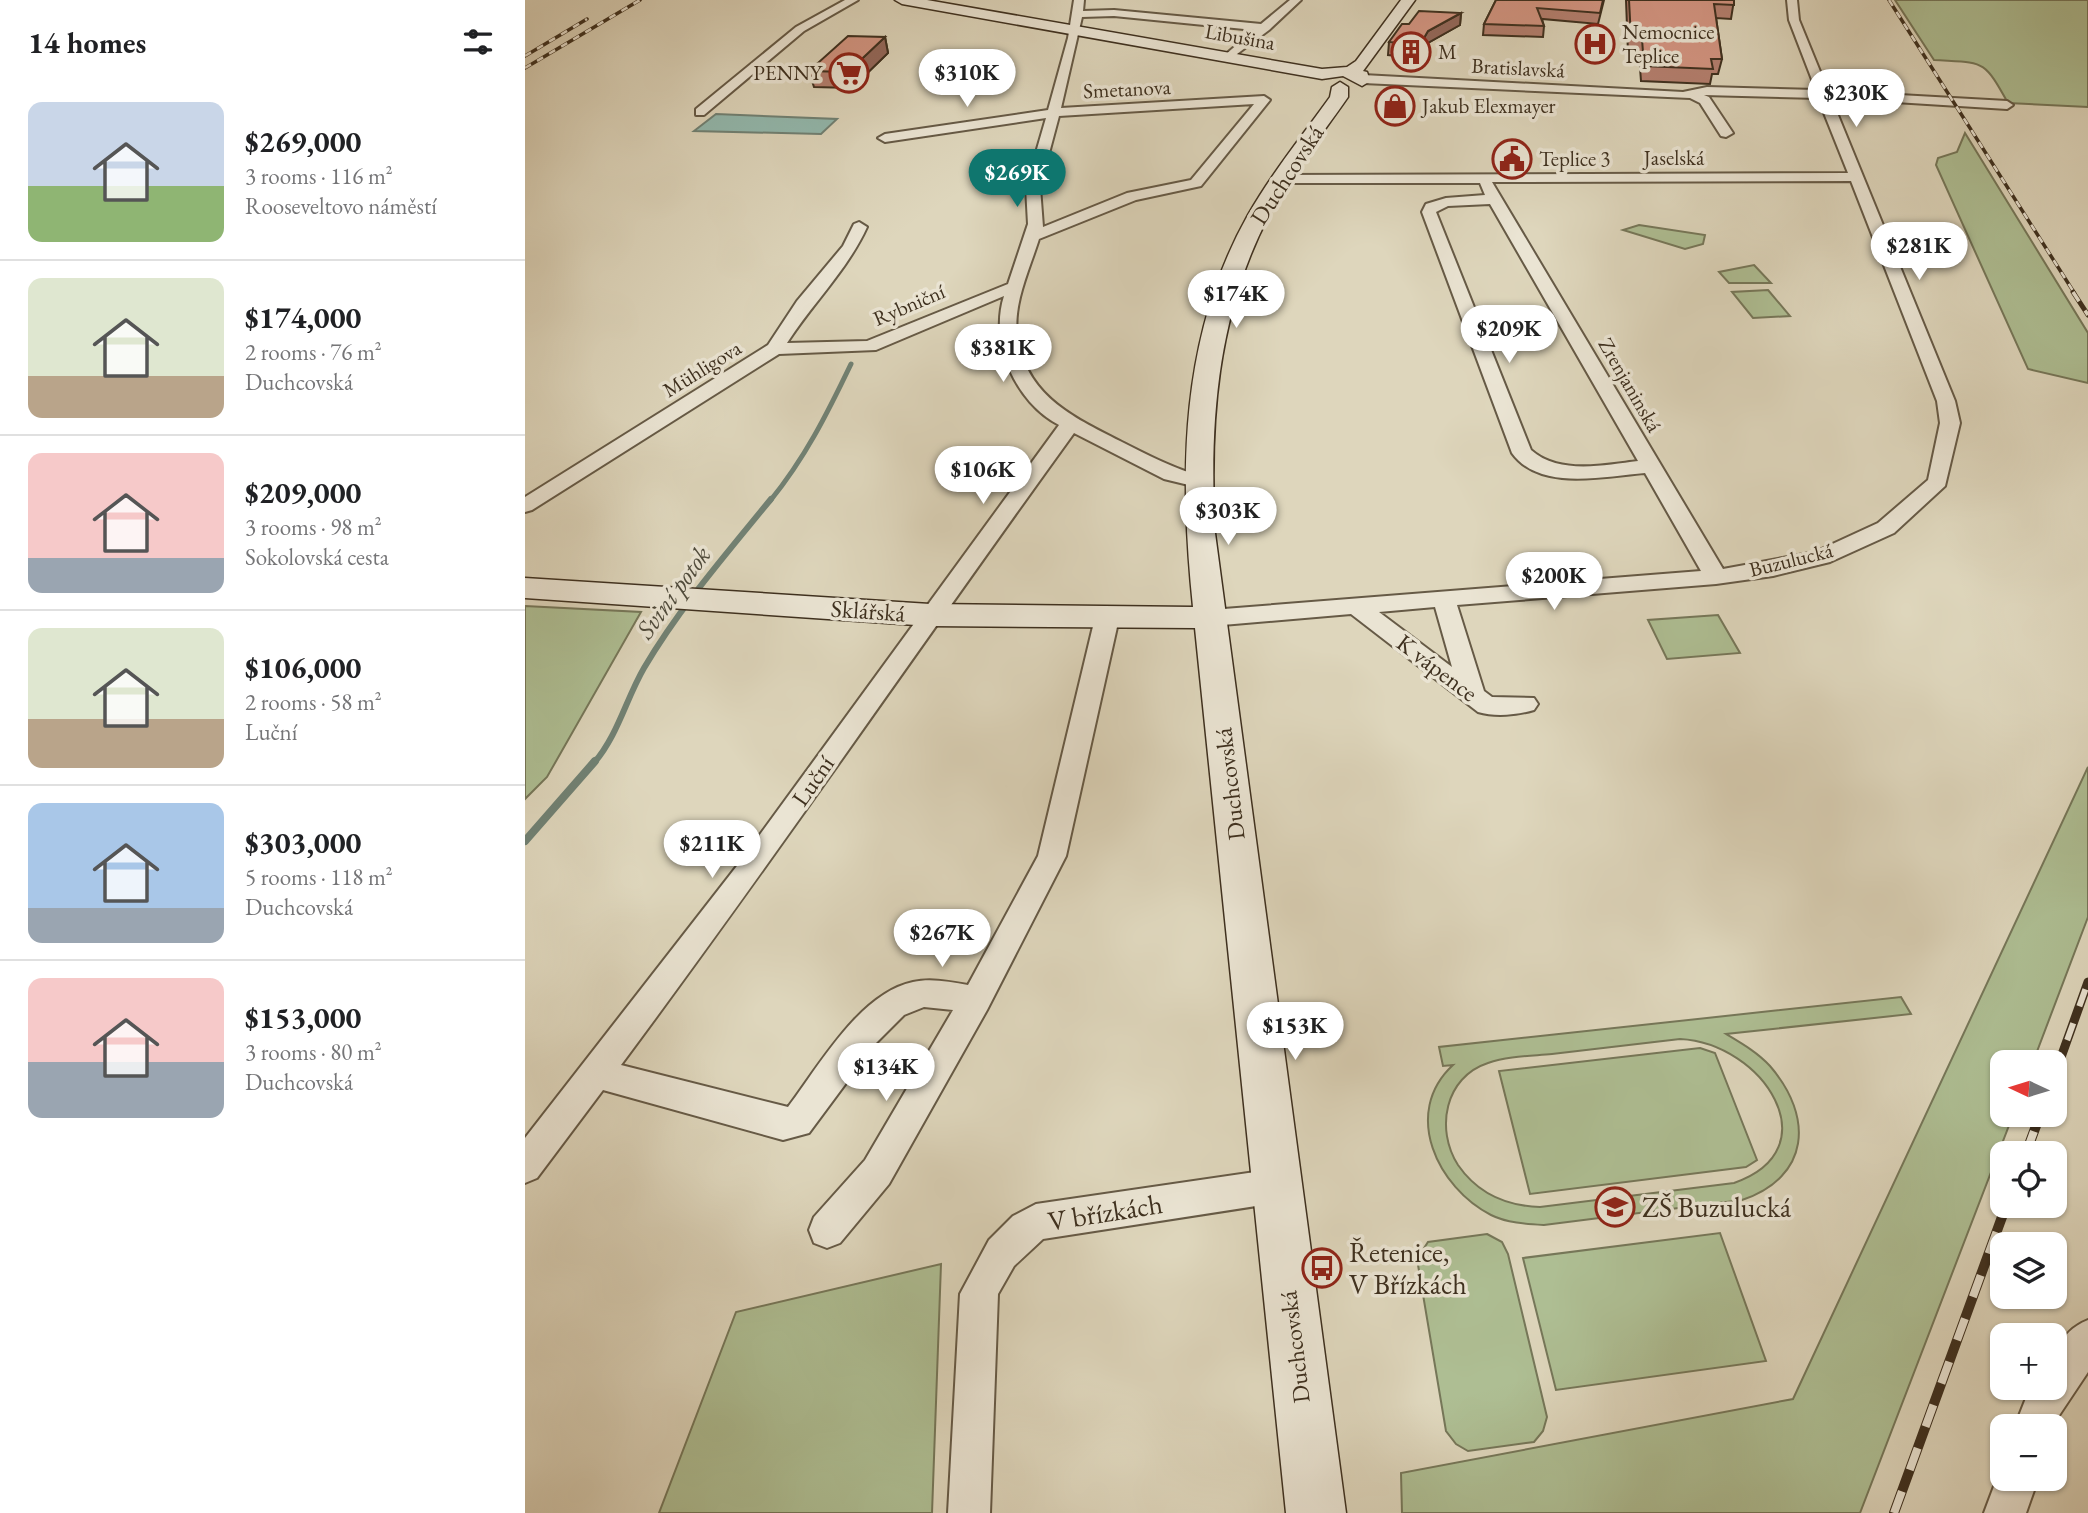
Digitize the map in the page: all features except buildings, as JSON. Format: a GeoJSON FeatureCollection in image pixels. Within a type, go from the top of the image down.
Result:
{"type":"FeatureCollection","features":[{"type":"Feature","properties":{"kind":"main road","name":"Libušina"},"geometry":{"type":"LineString","coordinates":[[902,0],[1075,22],[1230,57],[1322,74],[1317,77],[1319,82],[1351,79]]}},
{"type":"Feature","properties":{"kind":"main road","name":"Duchcovská"},"geometry":{"type":"LineString","coordinates":[[1316,1513],[1276,1185],[1197,481],[1202,395],[1219,305],[1248,234],[1281,179],[1408,0]]}},
{"type":"Feature","properties":{"kind":"main road","name":"Sklářská"},"geometry":{"type":"LineString","coordinates":[[525,588],[930,615],[1211,618]]}},
{"type":"Feature","properties":{"kind":"street"},"geometry":{"type":"LineString","coordinates":[[700,112],[800,29],[853,0]]}},
{"type":"Feature","properties":{"kind":"street"},"geometry":{"type":"LineString","coordinates":[[1079,0],[1033,187],[1036,224],[1034,236],[1015,287],[1008,333],[1019,372],[1047,408],[1070,424],[1171,475],[1197,481]]}},
{"type":"Feature","properties":{"kind":"street"},"geometry":{"type":"LineString","coordinates":[[1230,57],[1296,0]]}},
{"type":"Feature","properties":{"kind":"street","name":"Buzulucká"},"geometry":{"type":"LineString","coordinates":[[1211,618],[1716,577],[1773,569],[1822,557],[1887,528],[1938,482],[1950,424],[1946,401],[1794,20],[1792,0]]}},
{"type":"Feature","properties":{"kind":"street","name":"Libušina"},"geometry":{"type":"LineString","coordinates":[[1075,22],[1115,13],[1265,28]]}},
{"type":"Feature","properties":{"kind":"street","name":"Bratislavská"},"geometry":{"type":"LineString","coordinates":[[1351,79],[1690,94],[1707,91],[1823,94],[2007,105]]}},
{"type":"Feature","properties":{"kind":"street"},"geometry":{"type":"LineString","coordinates":[[1690,94],[1705,100],[1726,133]]}},
{"type":"Feature","properties":{"kind":"street","name":"Smetanova"},"geometry":{"type":"LineString","coordinates":[[885,138],[1053,113],[1264,100],[1196,183]]}},
{"type":"Feature","properties":{"kind":"street","name":"Jaselská"},"geometry":{"type":"LineString","coordinates":[[1281,179],[1857,177]]}},
{"type":"Feature","properties":{"kind":"street","name":"Zrenjaninská"},"geometry":{"type":"LineString","coordinates":[[1483,180],[1716,577]]}},
{"type":"Feature","properties":{"kind":"street"},"geometry":{"type":"LineString","coordinates":[[1034,236],[1132,196],[1196,183]]}},
{"type":"Feature","properties":{"kind":"street"},"geometry":{"type":"LineString","coordinates":[[1495,199],[1446,202],[1431,207],[1429,212],[1522,453],[1529,463],[1540,469],[1557,472],[1651,466]]}},
{"type":"Feature","properties":{"kind":"street","name":"Mühligova"},"geometry":{"type":"LineString","coordinates":[[525,506],[775,349],[803,305],[850,247],[859,227]]}},
{"type":"Feature","properties":{"kind":"street","name":"Rybniční"},"geometry":{"type":"LineString","coordinates":[[775,349],[862,347],[880,343],[982,298],[1015,287]]}},
{"type":"Feature","properties":{"kind":"street","name":"Luční"},"geometry":{"type":"LineString","coordinates":[[525,1166],[750,870],[930,615],[1070,424]]}},
{"type":"Feature","properties":{"kind":"street"},"geometry":{"type":"LineString","coordinates":[[1444,600],[1473,695]]}},
{"type":"Feature","properties":{"kind":"street","name":"K vápence"},"geometry":{"type":"LineString","coordinates":[[1357,607],[1487,706],[1525,704]]}},
{"type":"Feature","properties":{"kind":"street"},"geometry":{"type":"LineString","coordinates":[[827,1230],[877,1172],[976,1000],[1052,856],[1107,618]]}},
{"type":"Feature","properties":{"kind":"street"},"geometry":{"type":"LineString","coordinates":[[595,1073],[783,1124],[797,1122],[884,1011],[908,997],[930,993],[976,1000]]}},
{"type":"Feature","properties":{"kind":"street","name":"V břízkách"},"geometry":{"type":"LineString","coordinates":[[969,1513],[979,1294],[991,1264],[1017,1234],[1036,1222],[1276,1185]]}},
{"type":"Feature","properties":{"kind":"street"},"geometry":{"type":"LineString","coordinates":[[2067,1369],[2088,1339]]}},
{"type":"Feature","properties":{"kind":"street"},"geometry":{"type":"LineString","coordinates":[[2005,1513],[2013,1491]]}},
{"type":"Feature","properties":{"kind":"green space"},"geometry":{"type":"Polygon","coordinates":[[[1895,0],[2088,0],[2088,107],[2008,103],[1987,70],[1973,63],[1934,60],[1895,0]]]}},
{"type":"Feature","properties":{"kind":"green space"},"geometry":{"type":"Polygon","coordinates":[[[1965,133],[2088,333],[2088,383],[2028,369],[1936,165],[1938,158],[1957,152],[1965,133]]]}},
{"type":"Feature","properties":{"kind":"green space"},"geometry":{"type":"Polygon","coordinates":[[[1639,225],[1705,235],[1703,244],[1685,249],[1623,230],[1639,225]]]}},
{"type":"Feature","properties":{"kind":"green space"},"geometry":{"type":"Polygon","coordinates":[[[1754,265],[1771,283],[1729,283],[1719,272],[1754,265]]]}},
{"type":"Feature","properties":{"kind":"green space"},"geometry":{"type":"Polygon","coordinates":[[[1768,290],[1790,316],[1753,318],[1732,292],[1768,290]]]}},
{"type":"Feature","properties":{"kind":"green space"},"geometry":{"type":"Polygon","coordinates":[[[525,606],[641,612],[547,777],[525,799],[525,606]]]}},
{"type":"Feature","properties":{"kind":"green space"},"geometry":{"type":"Polygon","coordinates":[[[1718,615],[1740,653],[1667,659],[1648,620],[1718,615]]]}},
{"type":"Feature","properties":{"kind":"green space"},"geometry":{"type":"Polygon","coordinates":[[[2088,767],[2088,917],[2038,1050],[1990,1050],[1990,1127],[2008,1127],[2003,1141],[1990,1141],[1990,1175],[1860,1513],[1402,1513],[1401,1473],[1793,1399],[2088,767]]]}},
{"type":"Feature","properties":{"kind":"green space"},"geometry":{"type":"Polygon","coordinates":[[[1901,997],[1911,1014],[1726,1034],[1770,1066],[1794,1105],[1798,1144],[1792,1161],[1781,1177],[1765,1190],[1742,1200],[1544,1225],[1524,1224],[1491,1215],[1472,1203],[1455,1187],[1442,1168],[1433,1148],[1428,1126],[1430,1105],[1438,1084],[1453,1065],[1443,1066],[1439,1047],[1901,997]],[[1680,1039],[1488,1063],[1473,1070],[1462,1080],[1448,1106],[1447,1136],[1451,1151],[1466,1175],[1484,1191],[1505,1201],[1528,1206],[1540,1207],[1734,1183],[1763,1167],[1779,1147],[1782,1124],[1775,1100],[1759,1077],[1737,1058],[1710,1045],[1680,1039]]]}},
{"type":"Feature","properties":{"kind":"green space"},"geometry":{"type":"Polygon","coordinates":[[[1700,1048],[1715,1053],[1757,1160],[1746,1167],[1530,1194],[1499,1071],[1700,1048]]]}},
{"type":"Feature","properties":{"kind":"green space"},"geometry":{"type":"Polygon","coordinates":[[[1720,1233],[1766,1361],[1556,1390],[1523,1258],[1720,1233]]]}},
{"type":"Feature","properties":{"kind":"green space"},"geometry":{"type":"Polygon","coordinates":[[[1487,1234],[1502,1242],[1508,1254],[1547,1417],[1543,1431],[1534,1442],[1468,1451],[1456,1444],[1446,1431],[1417,1259],[1428,1242],[1487,1234]]]}},
{"type":"Feature","properties":{"kind":"green space"},"geometry":{"type":"Polygon","coordinates":[[[941,1264],[932,1513],[659,1513],[736,1312],[941,1264]]]}},
{"type":"Feature","properties":{"kind":"water"},"geometry":{"type":"Polygon","coordinates":[[[716,114],[837,119],[821,134],[694,131],[716,114]]]}},
{"type":"Feature","properties":{"kind":"waterway","name":"Sviní potok"},"geometry":{"type":"LineString","coordinates":[[770,501],[815,435],[851,364]]}},
{"type":"Feature","properties":{"kind":"waterway","name":"Sviní potok"},"geometry":{"type":"LineString","coordinates":[[594,763],[616,729],[638,680],[658,645],[771,499]]}},
{"type":"Feature","properties":{"kind":"waterway","name":"Sviní potok"},"geometry":{"type":"LineString","coordinates":[[525,841],[595,761]]}},
{"type":"Feature","properties":{"kind":"railway"},"geometry":{"type":"LineString","coordinates":[[525,68],[640,0]]}},
{"type":"Feature","properties":{"kind":"railway"},"geometry":{"type":"LineString","coordinates":[[1889,0],[2075,294]]}},
{"type":"Feature","properties":{"kind":"railway"},"geometry":{"type":"LineString","coordinates":[[525,56],[587,19]]}},
{"type":"Feature","properties":{"kind":"railway"},"geometry":{"type":"LineString","coordinates":[[2073,292],[2088,315]]}},
{"type":"Feature","properties":{"kind":"railway"},"geometry":{"type":"LineString","coordinates":[[2064,1050],[2088,982]]}},
{"type":"Feature","properties":{"kind":"railway"},"geometry":{"type":"LineString","coordinates":[[2030,1141],[2036,1127]]}},
{"type":"Feature","properties":{"kind":"railway"},"geometry":{"type":"LineString","coordinates":[[1894,1513],[2002,1218]]}},
{"type":"Feature","properties":{"kind":"place","name":"Nemocnice Teplice"},"geometry":{"type":"Point","coordinates":[1595,44]}},
{"type":"Feature","properties":{"kind":"place","name":"M"},"geometry":{"type":"Point","coordinates":[1411,52]}},
{"type":"Feature","properties":{"kind":"place","name":"PENNY"},"geometry":{"type":"Point","coordinates":[849,73]}},
{"type":"Feature","properties":{"kind":"place","name":"Jakub Elexmayer"},"geometry":{"type":"Point","coordinates":[1395,106]}},
{"type":"Feature","properties":{"kind":"place","name":"Teplice 3"},"geometry":{"type":"Point","coordinates":[1512,159]}},
{"type":"Feature","properties":{"kind":"place","name":"ZŠ Buzulucká"},"geometry":{"type":"Point","coordinates":[1615,1207]}},
{"type":"Feature","properties":{"kind":"place","name":"Řetenice, V Břízkách"},"geometry":{"type":"Point","coordinates":[1322,1268]}}]}
